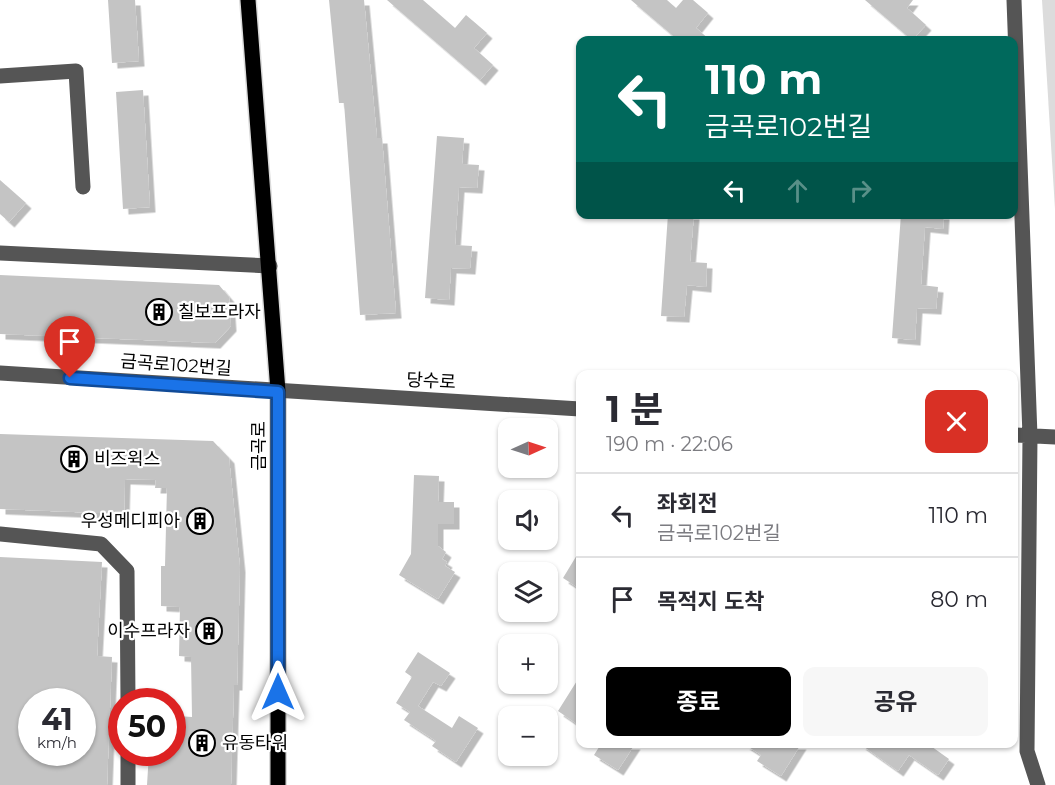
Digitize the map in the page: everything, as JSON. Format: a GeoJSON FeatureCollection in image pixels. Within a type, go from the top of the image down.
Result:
{"type":"FeatureCollection","features":[{"type":"Feature","properties":{"kind":"main road","name":"금곡로"},"geometry":{"type":"LineString","coordinates":[[248,0],[278,392],[278,785]]}},
{"type":"Feature","properties":{"kind":"street"},"geometry":{"type":"LineString","coordinates":[[1014,0],[1015,36]]}},
{"type":"Feature","properties":{"kind":"street"},"geometry":{"type":"LineString","coordinates":[[0,76],[76,71],[83,187]]}},
{"type":"Feature","properties":{"kind":"street"},"geometry":{"type":"LineString","coordinates":[[1018,109],[1030,436],[1026,751],[1038,785]]}},
{"type":"Feature","properties":{"kind":"street"},"geometry":{"type":"LineString","coordinates":[[0,254],[270,266]]}},
{"type":"Feature","properties":{"kind":"street","name":"금곡로102번길"},"geometry":{"type":"LineString","coordinates":[[0,373],[278,392]]}},
{"type":"Feature","properties":{"kind":"street","name":"당수로"},"geometry":{"type":"LineString","coordinates":[[278,392],[576,409]]}},
{"type":"Feature","properties":{"kind":"street"},"geometry":{"type":"LineString","coordinates":[[1018,435],[1055,437]]}},
{"type":"Feature","properties":{"kind":"street"},"geometry":{"type":"LineString","coordinates":[[0,534],[100,544],[127,571],[128,688]]}},
{"type":"Feature","properties":{"kind":"street"},"geometry":{"type":"LineString","coordinates":[[128,766],[128,785]]}},
{"type":"Feature","properties":{"kind":"shaded area"},"geometry":{"type":"Polygon","coordinates":[[[1042,0],[1055,0],[1055,209],[1042,0]]]}},
{"type":"Feature","properties":{"kind":"building"},"geometry":{"type":"Polygon","coordinates":[[[108,0],[135,0],[139,61],[112,63],[108,0]]]}},
{"type":"Feature","properties":{"kind":"building"},"geometry":{"type":"Polygon","coordinates":[[[329,0],[364,0],[377,138],[382,138],[396,313],[360,315],[344,103],[339,103],[329,0]]]}},
{"type":"Feature","properties":{"kind":"building"},"geometry":{"type":"Polygon","coordinates":[[[387,0],[423,0],[455,28],[466,15],[487,33],[474,48],[493,65],[480,80],[387,0]]]}},
{"type":"Feature","properties":{"kind":"building"},"geometry":{"type":"Polygon","coordinates":[[[631,0],[667,0],[676,8],[683,0],[693,0],[708,13],[696,28],[705,36],[673,36],[631,0]]]}},
{"type":"Feature","properties":{"kind":"building"},"geometry":{"type":"Polygon","coordinates":[[[865,0],[913,0],[907,8],[926,25],[916,36],[907,36],[865,0]]]}},
{"type":"Feature","properties":{"kind":"building"},"geometry":{"type":"Polygon","coordinates":[[[143,90],[150,207],[123,209],[116,92],[143,90]]]}},
{"type":"Feature","properties":{"kind":"building"},"geometry":{"type":"Polygon","coordinates":[[[437,136],[464,138],[462,164],[479,165],[477,188],[459,187],[455,245],[472,246],[470,269],[451,268],[449,300],[425,298],[437,136]]]}},
{"type":"Feature","properties":{"kind":"building"},"geometry":{"type":"Polygon","coordinates":[[[0,180],[26,203],[9,222],[0,214],[0,180]]]}},
{"type":"Feature","properties":{"kind":"building"},"geometry":{"type":"Polygon","coordinates":[[[668,219],[694,219],[690,262],[707,263],[706,287],[687,285],[684,317],[661,316],[668,219]]]}},
{"type":"Feature","properties":{"kind":"building"},"geometry":{"type":"Polygon","coordinates":[[[901,219],[944,219],[943,229],[925,227],[921,285],[938,287],[936,309],[917,308],[915,340],[892,338],[901,219]]]}},
{"type":"Feature","properties":{"kind":"building","name":"칠보프라자"},"geometry":{"type":"Polygon","coordinates":[[[0,275],[219,285],[229,297],[231,326],[215,343],[0,334],[0,275]]]}},
{"type":"Feature","properties":{"kind":"building"},"geometry":{"type":"Polygon","coordinates":[[[0,434],[213,441],[229,458],[240,567],[237,685],[234,685],[231,785],[147,785],[148,766],[186,766],[186,717],[192,717],[191,657],[179,656],[180,607],[161,606],[161,566],[165,566],[167,488],[155,488],[156,480],[125,479],[124,514],[0,509],[0,434]]]}},
{"type":"Feature","properties":{"kind":"building"},"geometry":{"type":"Polygon","coordinates":[[[414,475],[439,476],[438,502],[454,502],[454,524],[438,524],[438,546],[446,552],[442,559],[447,562],[445,566],[455,572],[438,599],[399,575],[411,554],[414,475]]]}},
{"type":"Feature","properties":{"kind":"building"},"geometry":{"type":"Polygon","coordinates":[[[0,557],[102,562],[97,656],[112,657],[111,688],[108,688],[107,785],[0,785],[0,557]]]}},
{"type":"Feature","properties":{"kind":"building"},"geometry":{"type":"Polygon","coordinates":[[[576,557],[576,586],[563,578],[576,557]]]}},
{"type":"Feature","properties":{"kind":"building"},"geometry":{"type":"Polygon","coordinates":[[[418,652],[450,673],[441,686],[433,682],[418,706],[452,728],[459,716],[478,728],[456,762],[432,746],[436,741],[404,720],[410,712],[396,703],[412,677],[405,672],[418,652]]]}},
{"type":"Feature","properties":{"kind":"building"},"geometry":{"type":"Polygon","coordinates":[[[576,682],[576,723],[558,711],[576,682]]]}},
{"type":"Feature","properties":{"kind":"building"},"geometry":{"type":"Polygon","coordinates":[[[598,748],[632,748],[618,770],[594,755],[598,748]]]}},
{"type":"Feature","properties":{"kind":"building"},"geometry":{"type":"Polygon","coordinates":[[[750,748],[798,748],[781,776],[757,761],[761,755],[750,748]]]}},
{"type":"Feature","properties":{"kind":"building"},"geometry":{"type":"Polygon","coordinates":[[[866,748],[934,748],[949,759],[938,775],[909,755],[898,771],[866,748]]]}},
{"type":"Feature","properties":{"kind":"place","name":"칠보프라자"},"geometry":{"type":"Point","coordinates":[159,312]}},
{"type":"Feature","properties":{"kind":"place","name":"비즈윅스"},"geometry":{"type":"Point","coordinates":[74,459]}},
{"type":"Feature","properties":{"kind":"place","name":"우성메디피아"},"geometry":{"type":"Point","coordinates":[200,521]}},
{"type":"Feature","properties":{"kind":"place","name":"이수프라자"},"geometry":{"type":"Point","coordinates":[209,631]}},
{"type":"Feature","properties":{"kind":"place","name":"유동타워"},"geometry":{"type":"Point","coordinates":[202,743]}},
{"type":"Feature","properties":{"kind":"route"},"geometry":{"type":"LineString","coordinates":[[70,378],[278,392],[278,692]]}}]}
